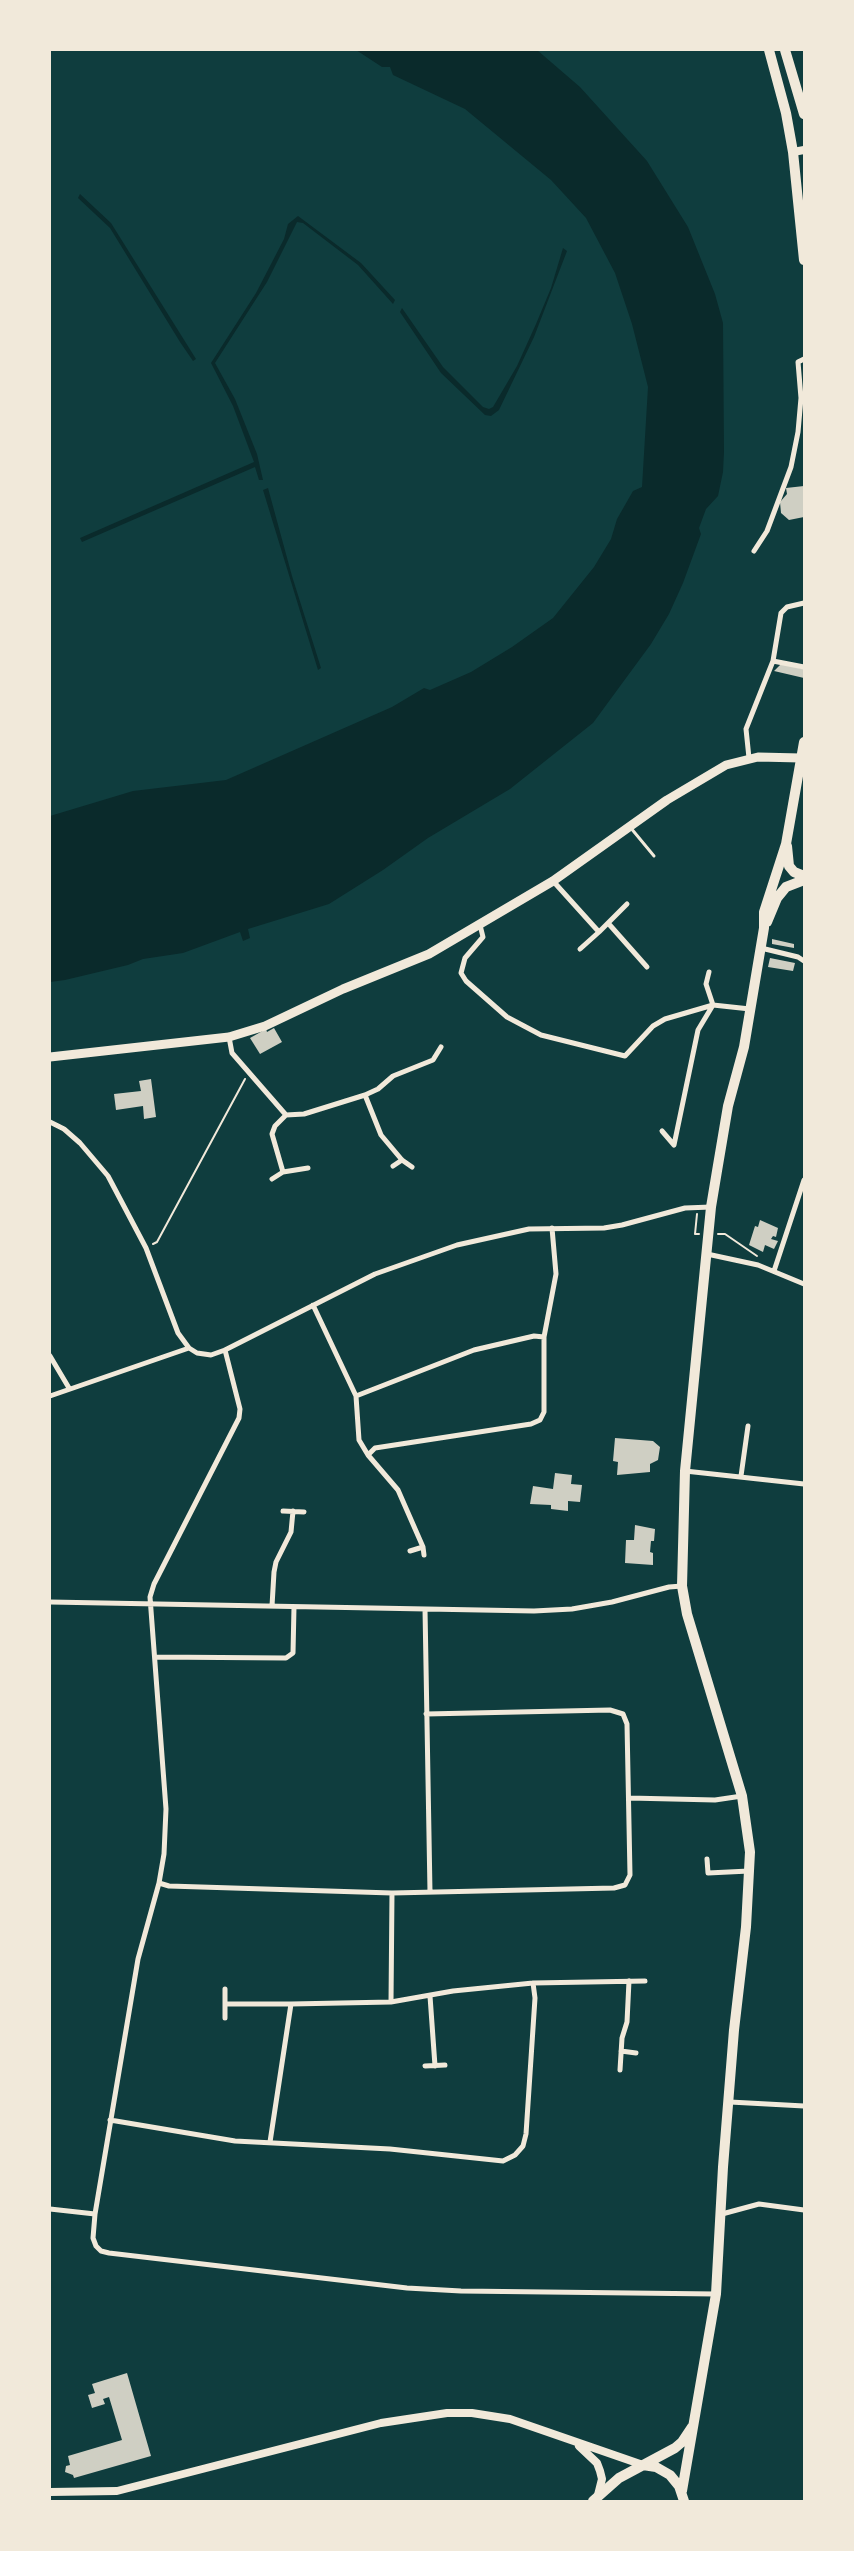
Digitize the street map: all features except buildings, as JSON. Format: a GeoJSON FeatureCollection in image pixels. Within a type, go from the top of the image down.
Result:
{"type":"FeatureCollection","features":[{"type":"Feature","properties":{"kind":"highway"},"geometry":{"type":"LineString","coordinates":[[769,50],[786,113],[793,152],[804,260]]}},
{"type":"Feature","properties":{"kind":"highway"},"geometry":{"type":"LineString","coordinates":[[785,50],[804,114]]}},
{"type":"Feature","properties":{"kind":"highway"},"geometry":{"type":"LineString","coordinates":[[684,2496],[716,2294],[734,2030],[746,1927],[750,1852],[742,1796],[687,1614],[682,1586],[685,1471],[711,1207],[728,1106],[744,1047],[767,901],[786,844],[804,742]]}},
{"type":"Feature","properties":{"kind":"highway"},"geometry":{"type":"LineString","coordinates":[[786,844],[789,866],[794,872],[804,876]]}},
{"type":"Feature","properties":{"kind":"highway"},"geometry":{"type":"LineString","coordinates":[[764,928],[777,898],[786,887],[804,880]]}},
{"type":"Feature","properties":{"kind":"highway"},"geometry":{"type":"LineString","coordinates":[[586,2501],[596,2497],[619,2478],[675,2448],[682,2442],[695,2422]]}},
{"type":"Feature","properties":{"kind":"highway"},"geometry":{"type":"LineString","coordinates":[[643,2465],[664,2470],[675,2480],[684,2496]]}},
{"type":"Feature","properties":{"kind":"main road"},"geometry":{"type":"LineString","coordinates":[[50,1057],[228,1037],[265,1026],[343,988],[429,954],[553,881],[629,826],[704,776],[726,765],[749,758],[801,758]]}},
{"type":"Feature","properties":{"kind":"street"},"geometry":{"type":"LineString","coordinates":[[793,152],[804,150]]}},
{"type":"Feature","properties":{"kind":"street"},"geometry":{"type":"LineString","coordinates":[[754,551],[768,531],[791,466],[798,432],[801,398],[798,362],[804,360]]}},
{"type":"Feature","properties":{"kind":"street"},"geometry":{"type":"LineString","coordinates":[[749,758],[746,728],[773,661],[781,613],[787,607],[804,603]]}},
{"type":"Feature","properties":{"kind":"street"},"geometry":{"type":"LineString","coordinates":[[773,661],[804,667]]}},
{"type":"Feature","properties":{"kind":"street"},"geometry":{"type":"LineString","coordinates":[[553,881],[600,932]]}},
{"type":"Feature","properties":{"kind":"street"},"geometry":{"type":"LineString","coordinates":[[580,949],[600,932],[627,904]]}},
{"type":"Feature","properties":{"kind":"street"},"geometry":{"type":"LineString","coordinates":[[608,923],[647,966]]}},
{"type":"Feature","properties":{"kind":"street"},"geometry":{"type":"LineString","coordinates":[[480,924],[484,937],[465,958],[461,973],[506,1018],[541,1036],[625,1056],[653,1026],[664,1018],[713,1005],[750,1009]]}},
{"type":"Feature","properties":{"kind":"street"},"geometry":{"type":"LineString","coordinates":[[761,948],[798,957],[804,961]]}},
{"type":"Feature","properties":{"kind":"street"},"geometry":{"type":"LineString","coordinates":[[662,1131],[674,1145],[698,1030],[713,1005],[706,984],[709,972]]}},
{"type":"Feature","properties":{"kind":"street"},"geometry":{"type":"LineString","coordinates":[[228,1037],[232,1053],[286,1115]]}},
{"type":"Feature","properties":{"kind":"street"},"geometry":{"type":"LineString","coordinates":[[283,1172],[272,1134],[275,1126],[286,1115],[304,1114],[365,1095],[378,1089],[394,1076],[433,1060],[441,1047]]}},
{"type":"Feature","properties":{"kind":"street"},"geometry":{"type":"LineString","coordinates":[[365,1095],[381,1136],[402,1160],[412,1167]]}},
{"type":"Feature","properties":{"kind":"street"},"geometry":{"type":"LineString","coordinates":[[50,1122],[64,1129],[96,1160],[117,1191],[146,1248],[178,1333],[189,1348],[197,1353],[211,1355],[225,1350],[374,1274],[419,1258],[501,1234],[552,1228],[622,1225],[686,1208],[711,1207]]}},
{"type":"Feature","properties":{"kind":"street"},"geometry":{"type":"LineString","coordinates":[[393,1166],[402,1160]]}},
{"type":"Feature","properties":{"kind":"street"},"geometry":{"type":"LineString","coordinates":[[272,1179],[283,1172],[308,1168]]}},
{"type":"Feature","properties":{"kind":"street"},"geometry":{"type":"LineString","coordinates":[[774,1270],[804,1180]]}},
{"type":"Feature","properties":{"kind":"street"},"geometry":{"type":"LineString","coordinates":[[368,1455],[375,1448],[530,1424],[540,1420],[544,1412],[544,1337],[556,1274],[552,1228]]}},
{"type":"Feature","properties":{"kind":"street"},"geometry":{"type":"LineString","coordinates":[[707,1254],[758,1265],[804,1284]]}},
{"type":"Feature","properties":{"kind":"street"},"geometry":{"type":"LineString","coordinates":[[313,1305],[356,1396],[359,1440],[368,1455],[398,1490],[423,1547],[424,1555]]}},
{"type":"Feature","properties":{"kind":"street"},"geometry":{"type":"LineString","coordinates":[[356,1396],[474,1350],[534,1336],[544,1337]]}},
{"type":"Feature","properties":{"kind":"street"},"geometry":{"type":"LineString","coordinates":[[50,1396],[189,1348]]}},
{"type":"Feature","properties":{"kind":"street"},"geometry":{"type":"LineString","coordinates":[[225,1350],[240,1409],[239,1418],[154,1584],[149,1605],[155,1657],[166,1809],[164,1854],[160,1882],[138,1959],[110,2120],[93,2238],[96,2246],[101,2251],[109,2253],[407,2288],[461,2291],[716,2294]]}},
{"type":"Feature","properties":{"kind":"street"},"geometry":{"type":"LineString","coordinates":[[50,1356],[69,1388]]}},
{"type":"Feature","properties":{"kind":"street"},"geometry":{"type":"LineString","coordinates":[[741,1476],[748,1426]]}},
{"type":"Feature","properties":{"kind":"street"},"geometry":{"type":"LineString","coordinates":[[685,1471],[804,1484]]}},
{"type":"Feature","properties":{"kind":"street"},"geometry":{"type":"LineString","coordinates":[[283,1512],[304,1512]]}},
{"type":"Feature","properties":{"kind":"street"},"geometry":{"type":"LineString","coordinates":[[272,1606],[276,1562],[291,1532],[294,1512]]}},
{"type":"Feature","properties":{"kind":"street"},"geometry":{"type":"LineString","coordinates":[[410,1551],[423,1547]]}},
{"type":"Feature","properties":{"kind":"street"},"geometry":{"type":"LineString","coordinates":[[50,1602],[534,1611],[572,1609],[612,1602],[669,1587],[682,1586]]}},
{"type":"Feature","properties":{"kind":"street"},"geometry":{"type":"LineString","coordinates":[[155,1657],[286,1658],[293,1653],[294,1607]]}},
{"type":"Feature","properties":{"kind":"street"},"geometry":{"type":"LineString","coordinates":[[425,1609],[430,1892]]}},
{"type":"Feature","properties":{"kind":"street"},"geometry":{"type":"LineString","coordinates":[[160,1882],[169,1886],[392,1893],[614,1888],[625,1885],[630,1875],[627,1724],[623,1714],[610,1710],[426,1714]]}},
{"type":"Feature","properties":{"kind":"street"},"geometry":{"type":"LineString","coordinates":[[629,1798],[715,1800],[742,1796]]}},
{"type":"Feature","properties":{"kind":"street"},"geometry":{"type":"LineString","coordinates":[[707,1859],[708,1873],[749,1871]]}},
{"type":"Feature","properties":{"kind":"street"},"geometry":{"type":"LineString","coordinates":[[391,2002],[392,1893]]}},
{"type":"Feature","properties":{"kind":"street"},"geometry":{"type":"LineString","coordinates":[[620,2070],[621,2052],[627,2022],[629,1981]]}},
{"type":"Feature","properties":{"kind":"street"},"geometry":{"type":"LineString","coordinates":[[225,2004],[391,2002],[453,1991],[533,1983],[645,1981]]}},
{"type":"Feature","properties":{"kind":"street"},"geometry":{"type":"LineString","coordinates":[[110,2120],[235,2141],[390,2149],[486,2161],[502,2161],[516,2155],[523,2146],[526,2134],[535,1998],[533,1983]]}},
{"type":"Feature","properties":{"kind":"street"},"geometry":{"type":"LineString","coordinates":[[224,1989],[225,2018]]}},
{"type":"Feature","properties":{"kind":"street"},"geometry":{"type":"LineString","coordinates":[[430,1996],[435,2066]]}},
{"type":"Feature","properties":{"kind":"street"},"geometry":{"type":"LineString","coordinates":[[270,2142],[291,2004]]}},
{"type":"Feature","properties":{"kind":"street"},"geometry":{"type":"LineString","coordinates":[[621,2052],[636,2052]]}},
{"type":"Feature","properties":{"kind":"street"},"geometry":{"type":"LineString","coordinates":[[425,2066],[445,2065]]}},
{"type":"Feature","properties":{"kind":"street"},"geometry":{"type":"LineString","coordinates":[[730,2102],[804,2106]]}},
{"type":"Feature","properties":{"kind":"street"},"geometry":{"type":"LineString","coordinates":[[722,2214],[759,2204],[804,2210]]}},
{"type":"Feature","properties":{"kind":"street"},"geometry":{"type":"LineString","coordinates":[[50,2210],[96,2214]]}},
{"type":"Feature","properties":{"kind":"street"},"geometry":{"type":"LineString","coordinates":[[50,2492],[117,2491],[381,2423],[447,2413],[472,2413],[510,2419],[544,2429],[575,2443],[643,2465]]}},
{"type":"Feature","properties":{"kind":"street"},"geometry":{"type":"LineString","coordinates":[[575,2443],[597,2462],[602,2480],[596,2497]]}},
{"type":"Feature","properties":{"kind":"lane"},"geometry":{"type":"LineString","coordinates":[[629,826],[654,856]]}},
{"type":"Feature","properties":{"kind":"path"},"geometry":{"type":"LineString","coordinates":[[146,1248],[157,1242],[249,1072]]}},
{"type":"Feature","properties":{"kind":"path"},"geometry":{"type":"LineString","coordinates":[[725,1234],[759,1258],[758,1265]]}},
{"type":"Feature","properties":{"kind":"water"},"geometry":{"type":"Polygon","coordinates":[[[356,50],[537,50],[580,87],[647,161],[688,227],[715,294],[723,323],[724,452],[723,472],[718,496],[706,509],[699,528],[701,534],[683,583],[669,614],[651,644],[593,723],[510,789],[428,838],[383,870],[329,904],[248,929],[250,938],[243,941],[240,932],[183,953],[143,959],[128,965],[50,982],[50,816],[133,791],[226,780],[392,707],[424,688],[430,690],[471,672],[512,647],[553,618],[594,567],[611,539],[617,519],[633,491],[642,487],[648,387],[632,324],[615,273],[586,218],[551,180],[465,109],[393,75],[390,67],[382,67],[356,50]]]}},
{"type":"Feature","properties":{"kind":"water"},"geometry":{"type":"Polygon","coordinates":[[[80,194],[111,223],[196,359],[193,361],[180,342],[110,228],[78,198],[80,194]]]}},
{"type":"Feature","properties":{"kind":"water"},"geometry":{"type":"Polygon","coordinates":[[[298,216],[361,263],[395,300],[393,304],[358,265],[303,223],[297,222],[267,282],[215,363],[235,399],[257,454],[263,480],[259,480],[255,467],[82,542],[80,538],[254,462],[233,406],[211,363],[256,293],[284,239],[288,224],[298,216]]]}},
{"type":"Feature","properties":{"kind":"water"},"geometry":{"type":"Polygon","coordinates":[[[563,248],[567,251],[534,337],[499,410],[491,416],[485,415],[441,373],[400,312],[402,308],[443,367],[483,407],[489,409],[493,407],[517,366],[551,288],[563,248]]]}},
{"type":"Feature","properties":{"kind":"water"},"geometry":{"type":"Polygon","coordinates":[[[268,488],[292,576],[321,668],[318,670],[263,490],[268,488]]]}}]}
